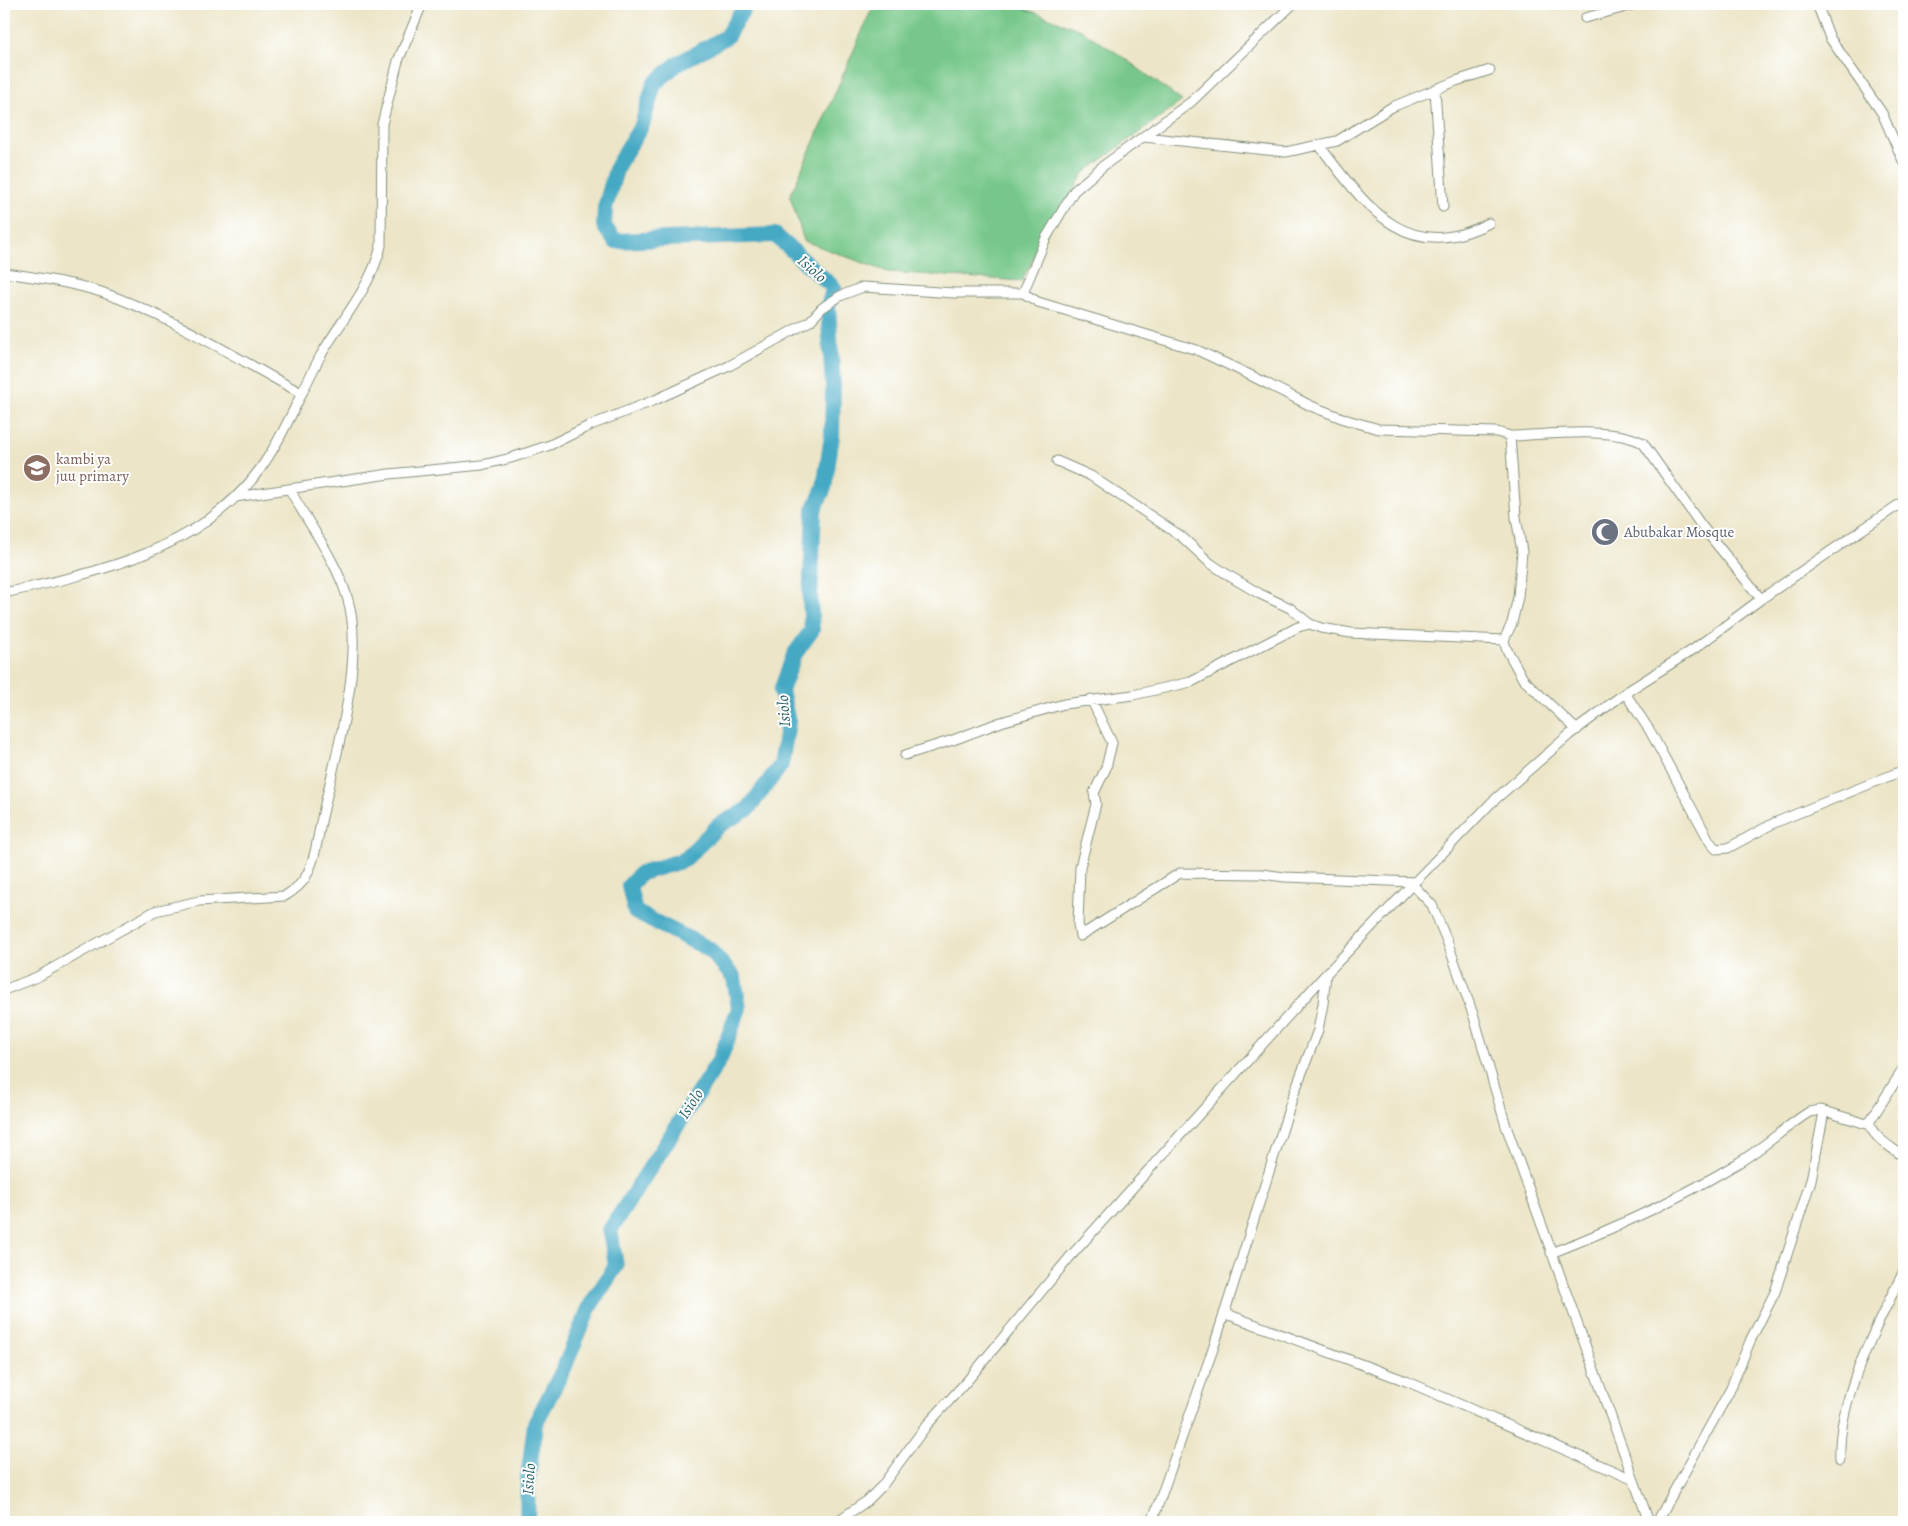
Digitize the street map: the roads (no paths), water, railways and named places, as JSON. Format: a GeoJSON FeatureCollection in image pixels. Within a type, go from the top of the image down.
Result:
{"type":"FeatureCollection","features":[{"type":"Feature","properties":{"kind":"street"},"geometry":{"type":"LineString","coordinates":[[4,593],[102,569],[146,552],[210,520],[260,469],[322,354],[370,278],[378,258],[382,246],[382,124],[398,61],[422,4]]}},
{"type":"Feature","properties":{"kind":"street"},"geometry":{"type":"LineString","coordinates":[[1023,293],[1046,238],[1074,192],[1098,170],[1190,102],[1293,4]]}},
{"type":"Feature","properties":{"kind":"street"},"geometry":{"type":"LineString","coordinates":[[1585,18],[1637,4]]}},
{"type":"Feature","properties":{"kind":"street"},"geometry":{"type":"LineString","coordinates":[[1817,4],[1830,38],[1882,113],[1904,163]]}},
{"type":"Feature","properties":{"kind":"street"},"geometry":{"type":"LineString","coordinates":[[1144,137],[1286,152],[1337,141],[1392,108],[1490,70]]}},
{"type":"Feature","properties":{"kind":"street"},"geometry":{"type":"LineString","coordinates":[[1435,90],[1443,207]]}},
{"type":"Feature","properties":{"kind":"street"},"geometry":{"type":"LineString","coordinates":[[1319,145],[1362,202],[1393,227],[1428,238],[1467,234],[1489,223]]}},
{"type":"Feature","properties":{"kind":"street"},"geometry":{"type":"LineString","coordinates":[[4,273],[28,276],[99,292],[136,306],[301,393]]}},
{"type":"Feature","properties":{"kind":"street"},"geometry":{"type":"LineString","coordinates":[[234,497],[389,474],[482,465],[550,445],[592,425],[656,400],[729,366],[810,321],[822,308],[840,296],[864,287],[954,293],[1023,293],[1038,302],[1197,350],[1250,374],[1311,406],[1347,420],[1379,429],[1497,432],[1510,436],[1620,434],[1631,436],[1643,443],[1701,525],[1761,599]]}},
{"type":"Feature","properties":{"kind":"street"},"geometry":{"type":"LineString","coordinates":[[1510,436],[1516,517],[1522,552],[1518,597],[1512,623],[1504,640],[1509,657],[1523,679],[1577,730]]}},
{"type":"Feature","properties":{"kind":"street"},"geometry":{"type":"LineString","coordinates":[[1057,461],[1091,476],[1182,537],[1210,563],[1260,594],[1290,608],[1310,624],[1351,633],[1479,637],[1504,640]]}},
{"type":"Feature","properties":{"kind":"street"},"geometry":{"type":"LineString","coordinates":[[4,990],[37,977],[155,911],[199,901],[285,896],[293,891],[305,878],[315,846],[339,741],[353,652],[348,601],[340,579],[290,490]]}},
{"type":"Feature","properties":{"kind":"street"},"geometry":{"type":"LineString","coordinates":[[836,1522],[867,1501],[882,1486],[926,1426],[967,1381],[1069,1258],[1326,974],[1492,803],[1577,730],[1625,693],[1694,648],[1761,599],[1904,501]]}},
{"type":"Feature","properties":{"kind":"street"},"geometry":{"type":"LineString","coordinates":[[906,755],[1001,722],[1064,704],[1133,695],[1191,682],[1298,627],[1310,624]]}},
{"type":"Feature","properties":{"kind":"street"},"geometry":{"type":"LineString","coordinates":[[1625,693],[1650,731],[1696,811],[1710,842],[1716,848],[1728,848],[1774,824],[1904,770]]}},
{"type":"Feature","properties":{"kind":"street"},"geometry":{"type":"LineString","coordinates":[[1091,699],[1112,743],[1106,768],[1094,793],[1096,804],[1080,867],[1078,924],[1080,936],[1180,873],[1262,874],[1285,877],[1414,883],[1432,905],[1474,1017],[1506,1126],[1649,1522]]}},
{"type":"Feature","properties":{"kind":"street"},"geometry":{"type":"LineString","coordinates":[[1152,1522],[1224,1313],[1293,1096],[1318,1030],[1326,974]]}},
{"type":"Feature","properties":{"kind":"street"},"geometry":{"type":"LineString","coordinates":[[1870,1124],[1904,1068]]}},
{"type":"Feature","properties":{"kind":"street"},"geometry":{"type":"LineString","coordinates":[[1551,1253],[1666,1204],[1738,1163],[1809,1112],[1821,1110],[1870,1124]]}},
{"type":"Feature","properties":{"kind":"street"},"geometry":{"type":"LineString","coordinates":[[1657,1522],[1729,1392],[1751,1339],[1775,1292],[1811,1180],[1824,1112]]}},
{"type":"Feature","properties":{"kind":"street"},"geometry":{"type":"LineString","coordinates":[[1870,1124],[1874,1133],[1904,1157]]}},
{"type":"Feature","properties":{"kind":"street"},"geometry":{"type":"LineString","coordinates":[[1840,1459],[1839,1442],[1843,1413],[1859,1370],[1904,1271]]}},
{"type":"Feature","properties":{"kind":"street"},"geometry":{"type":"LineString","coordinates":[[1224,1313],[1406,1381],[1632,1479]]}},
{"type":"Feature","properties":{"kind":"waterway","name":"Isiolo"},"geometry":{"type":"LineString","coordinates":[[527,1522],[528,1479],[535,1424],[564,1368],[590,1306],[616,1266],[610,1230],[720,1059],[739,1008],[734,978],[709,949],[635,912],[629,886],[641,873],[684,860],[719,825],[748,809],[781,765],[788,722],[781,691],[794,655],[812,630],[810,601],[814,510],[824,488],[832,436],[833,387],[828,306],[834,288],[775,235],[615,241],[604,226],[605,208],[617,166],[642,125],[654,84],[677,64],[726,37],[746,4]]}},
{"type":"Feature","properties":{"kind":"place","name":"kambi ya juu primary"},"geometry":{"type":"Point","coordinates":[37,468]}},
{"type":"Feature","properties":{"kind":"place","name":"Abubakar Mosque"},"geometry":{"type":"Point","coordinates":[1605,532]}}]}
